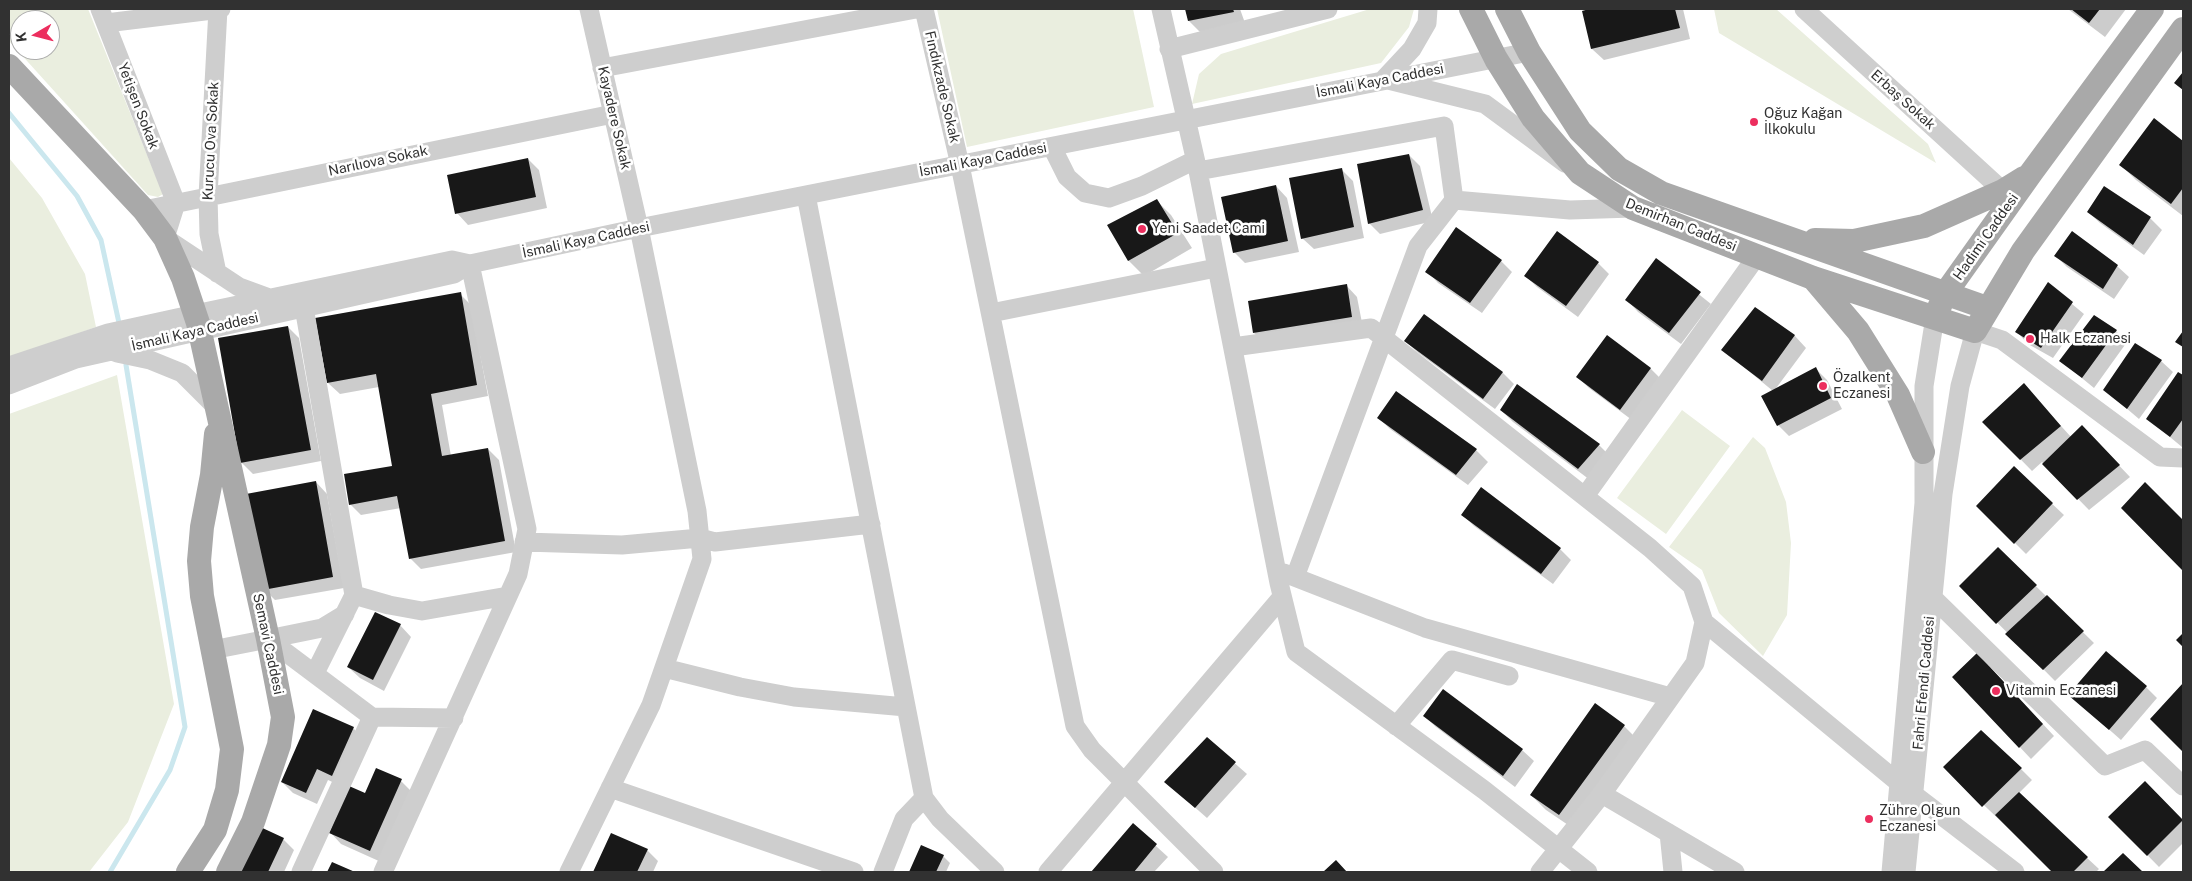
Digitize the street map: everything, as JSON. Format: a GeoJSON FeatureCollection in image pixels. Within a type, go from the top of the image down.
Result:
{"type":"FeatureCollection","features":[{"type":"Feature","properties":{"kind":"main road","name":"Demirhan Caddesi"},"geometry":{"type":"LineString","coordinates":[[1471,9],[1496,59],[1533,118],[1580,173],[1633,208],[1813,278],[1975,331]]}},
{"type":"Feature","properties":{"kind":"main road","name":"Demirhan Caddesi"},"geometry":{"type":"LineString","coordinates":[[1507,9],[1529,52],[1580,131],[1619,169],[1661,194],[1987,308]]}},
{"type":"Feature","properties":{"kind":"main road","name":"Hadimi Caddesi"},"geometry":{"type":"LineString","coordinates":[[1935,317],[1945,294],[2152,9]]}},
{"type":"Feature","properties":{"kind":"main road"},"geometry":{"type":"LineString","coordinates":[[1975,331],[1987,308],[2023,251],[2183,29]]}},
{"type":"Feature","properties":{"kind":"main road","name":"Semavi Caddesi"},"geometry":{"type":"LineString","coordinates":[[9,66],[144,210],[165,238],[183,278],[197,323],[268,638],[283,717],[279,745],[253,822],[228,872]]}},
{"type":"Feature","properties":{"kind":"main road"},"geometry":{"type":"LineString","coordinates":[[1791,239],[1854,241],[1924,226],[2003,191],[2032,173]]}},
{"type":"Feature","properties":{"kind":"main road"},"geometry":{"type":"LineString","coordinates":[[1813,278],[1863,339],[1898,394],[1923,452]]}},
{"type":"Feature","properties":{"kind":"main road","name":"Semavi Caddesi"},"geometry":{"type":"LineString","coordinates":[[188,872],[215,830],[227,790],[232,749],[202,596],[199,560],[202,526],[212,475],[218,410]]}},
{"type":"Feature","properties":{"kind":"street"},"geometry":{"type":"LineString","coordinates":[[103,16],[219,9]]}},
{"type":"Feature","properties":{"kind":"street","name":"Kurucu Ova Sokak"},"geometry":{"type":"LineString","coordinates":[[217,273],[209,234],[208,196],[219,9]]}},
{"type":"Feature","properties":{"kind":"street","name":"Kayadere Sokak"},"geometry":{"type":"LineString","coordinates":[[569,872],[651,705],[702,559],[697,511],[639,228],[589,9]]}},
{"type":"Feature","properties":{"kind":"street"},"geometry":{"type":"LineString","coordinates":[[602,68],[916,9]]}},
{"type":"Feature","properties":{"kind":"street","name":"Fındıkzade Sokak"},"geometry":{"type":"LineString","coordinates":[[924,9],[960,164],[1075,726],[1092,750],[1214,872]]}},
{"type":"Feature","properties":{"kind":"street"},"geometry":{"type":"LineString","coordinates":[[1161,9],[1196,165],[1276,570],[1296,652],[1484,790],[1588,872]]}},
{"type":"Feature","properties":{"kind":"street"},"geometry":{"type":"LineString","coordinates":[[1169,49],[1328,9]]}},
{"type":"Feature","properties":{"kind":"street"},"geometry":{"type":"LineString","coordinates":[[1428,9],[1427,23],[1412,49],[1384,80],[1485,104],[1532,141],[1580,173]]}},
{"type":"Feature","properties":{"kind":"street","name":"Erbaş Sokak"},"geometry":{"type":"LineString","coordinates":[[1804,9],[2003,191]]}},
{"type":"Feature","properties":{"kind":"street","name":"Yetişen Sokak"},"geometry":{"type":"LineString","coordinates":[[103,16],[176,203]]}},
{"type":"Feature","properties":{"kind":"street","name":"İsmali Kaya Caddesi"},"geometry":{"type":"LineString","coordinates":[[9,366],[108,333],[197,323],[304,307],[454,274],[470,264],[639,228],[1529,52]]}},
{"type":"Feature","properties":{"kind":"street","name":"Narılıova Sokak"},"geometry":{"type":"LineString","coordinates":[[144,210],[613,114]]}},
{"type":"Feature","properties":{"kind":"street"},"geometry":{"type":"LineString","coordinates":[[1052,147],[1067,178],[1086,193],[1109,198],[1196,165],[1444,126],[1454,200],[1418,246],[1295,577]]}},
{"type":"Feature","properties":{"kind":"street"},"geometry":{"type":"LineString","coordinates":[[806,195],[872,524],[924,798],[940,819],[995,872]]}},
{"type":"Feature","properties":{"kind":"street"},"geometry":{"type":"LineString","coordinates":[[1454,200],[1570,210],[1633,208]]}},
{"type":"Feature","properties":{"kind":"street"},"geometry":{"type":"LineString","coordinates":[[176,203],[165,238],[239,287],[270,298]]}},
{"type":"Feature","properties":{"kind":"street"},"geometry":{"type":"LineString","coordinates":[[1585,496],[1757,256]]}},
{"type":"Feature","properties":{"kind":"street","name":"İsmali Kaya Caddesi"},"geometry":{"type":"LineString","coordinates":[[9,385],[76,359],[111,351],[270,298],[452,260],[470,264]]}},
{"type":"Feature","properties":{"kind":"street"},"geometry":{"type":"LineString","coordinates":[[388,871],[518,574],[527,529],[470,264]]}},
{"type":"Feature","properties":{"kind":"street"},"geometry":{"type":"LineString","coordinates":[[991,314],[1216,268]]}},
{"type":"Feature","properties":{"kind":"street"},"geometry":{"type":"LineString","coordinates":[[304,307],[354,595],[315,673]]}},
{"type":"Feature","properties":{"kind":"street","name":"Hadimi Caddesi"},"geometry":{"type":"LineString","coordinates":[[1924,503],[1924,386],[1935,317]]}},
{"type":"Feature","properties":{"kind":"street"},"geometry":{"type":"LineString","coordinates":[[1233,347],[1371,328],[1383,340],[1650,548],[1692,586],[1704,622],[1695,663],[1602,794],[1540,872]]}},
{"type":"Feature","properties":{"kind":"street"},"geometry":{"type":"LineString","coordinates":[[1975,331],[2002,340],[2160,457],[2183,458]]}},
{"type":"Feature","properties":{"kind":"street","name":"Fahri Efendi Caddesi"},"geometry":{"type":"LineString","coordinates":[[1891,872],[1906,788],[1932,597],[1943,494],[1960,386],[1975,331]]}},
{"type":"Feature","properties":{"kind":"street"},"geometry":{"type":"LineString","coordinates":[[111,351],[150,360],[182,373],[218,410]]}},
{"type":"Feature","properties":{"kind":"street","name":"Fahri Efendi Caddesi"},"geometry":{"type":"LineString","coordinates":[[1906,872],[1906,788],[1917,583],[1924,503]]}},
{"type":"Feature","properties":{"kind":"street"},"geometry":{"type":"LineString","coordinates":[[524,542],[622,545],[700,538],[715,542],[872,524]]}},
{"type":"Feature","properties":{"kind":"street"},"geometry":{"type":"LineString","coordinates":[[1276,570],[1425,628],[1670,697]]}},
{"type":"Feature","properties":{"kind":"street"},"geometry":{"type":"LineString","coordinates":[[1917,583],[2105,766],[2145,750],[2183,786]]}},
{"type":"Feature","properties":{"kind":"street"},"geometry":{"type":"LineString","coordinates":[[354,595],[389,605],[422,611],[508,596]]}},
{"type":"Feature","properties":{"kind":"street"},"geometry":{"type":"LineString","coordinates":[[1048,872],[1123,781],[1282,597]]}},
{"type":"Feature","properties":{"kind":"street"},"geometry":{"type":"LineString","coordinates":[[212,650],[322,628],[345,614]]}},
{"type":"Feature","properties":{"kind":"street"},"geometry":{"type":"LineString","coordinates":[[1704,622],[1906,788],[2015,872]]}},
{"type":"Feature","properties":{"kind":"street"},"geometry":{"type":"LineString","coordinates":[[268,638],[372,717],[454,718]]}},
{"type":"Feature","properties":{"kind":"street"},"geometry":{"type":"LineString","coordinates":[[1396,726],[1452,660],[1509,676]]}},
{"type":"Feature","properties":{"kind":"street"},"geometry":{"type":"LineString","coordinates":[[664,668],[740,687],[794,697],[906,707]]}},
{"type":"Feature","properties":{"kind":"street"},"geometry":{"type":"LineString","coordinates":[[301,872],[372,717]]}},
{"type":"Feature","properties":{"kind":"street"},"geometry":{"type":"LineString","coordinates":[[610,788],[854,872]]}},
{"type":"Feature","properties":{"kind":"street"},"geometry":{"type":"LineString","coordinates":[[1602,794],[1735,872]]}},
{"type":"Feature","properties":{"kind":"street"},"geometry":{"type":"LineString","coordinates":[[883,872],[904,819],[924,798]]}},
{"type":"Feature","properties":{"kind":"street"},"geometry":{"type":"LineString","coordinates":[[1669,833],[1673,872]]}},
{"type":"Feature","properties":{"kind":"shaded area"},"geometry":{"type":"Polygon","coordinates":[[[9,9],[88,9],[163,194],[158,197],[148,195],[26,60],[60,60],[60,10],[10,10],[10,42],[9,9]]]}},
{"type":"Feature","properties":{"kind":"shaded area"},"geometry":{"type":"Polygon","coordinates":[[[937,9],[1133,9],[1154,107],[967,147],[937,9]]]}},
{"type":"Feature","properties":{"kind":"shaded area"},"geometry":{"type":"Polygon","coordinates":[[[1370,9],[1414,9],[1409,27],[1381,63],[1192,104],[1199,74],[1221,54],[1370,9]]]}},
{"type":"Feature","properties":{"kind":"shaded area"},"geometry":{"type":"Polygon","coordinates":[[[1714,9],[1776,9],[1928,144],[1936,163],[1719,33],[1714,9]]]}},
{"type":"Feature","properties":{"kind":"shaded area"},"geometry":{"type":"Polygon","coordinates":[[[9,158],[42,198],[85,274],[96,327],[9,358],[9,158]]]}},
{"type":"Feature","properties":{"kind":"shaded area"},"geometry":{"type":"Polygon","coordinates":[[[117,375],[174,704],[128,822],[89,872],[9,872],[9,414],[117,375]]]}},
{"type":"Feature","properties":{"kind":"shaded area"},"geometry":{"type":"Polygon","coordinates":[[[1682,410],[1730,446],[1666,534],[1617,498],[1682,410]]]}},
{"type":"Feature","properties":{"kind":"shaded area"},"geometry":{"type":"Polygon","coordinates":[[[1753,437],[1765,448],[1786,502],[1791,543],[1787,615],[1763,656],[1719,613],[1702,570],[1669,547],[1753,437]]]}},
{"type":"Feature","properties":{"kind":"building"},"geometry":{"type":"Polygon","coordinates":[[[1185,9],[1233,9],[1234,12],[1188,21],[1185,9]]]}},
{"type":"Feature","properties":{"kind":"building"},"geometry":{"type":"Polygon","coordinates":[[[1589,9],[1675,9],[1680,28],[1591,49],[1582,11],[1589,9]]]}},
{"type":"Feature","properties":{"kind":"building"},"geometry":{"type":"Polygon","coordinates":[[[2071,9],[2100,9],[2089,23],[2071,9]]]}},
{"type":"Feature","properties":{"kind":"building"},"geometry":{"type":"Polygon","coordinates":[[[2183,72],[2183,90],[2174,83],[2183,72]]]}},
{"type":"Feature","properties":{"kind":"building"},"geometry":{"type":"Polygon","coordinates":[[[2154,118],[2183,141],[2183,188],[2171,204],[2119,165],[2154,118]]]}},
{"type":"Feature","properties":{"kind":"building"},"geometry":{"type":"Polygon","coordinates":[[[1409,154],[1423,210],[1368,224],[1357,164],[1409,154]]]}},
{"type":"Feature","properties":{"kind":"building"},"geometry":{"type":"Polygon","coordinates":[[[528,158],[536,197],[455,214],[447,175],[528,158]]]}},
{"type":"Feature","properties":{"kind":"building"},"geometry":{"type":"Polygon","coordinates":[[[1342,168],[1354,227],[1301,239],[1289,178],[1342,168]]]}},
{"type":"Feature","properties":{"kind":"building"},"geometry":{"type":"Polygon","coordinates":[[[1276,185],[1288,241],[1233,253],[1221,197],[1276,185]]]}},
{"type":"Feature","properties":{"kind":"building"},"geometry":{"type":"Polygon","coordinates":[[[2104,186],[2151,217],[2133,245],[2087,212],[2104,186]]]}},
{"type":"Feature","properties":{"kind":"building","name":"Yeni Saadet Cami"},"geometry":{"type":"Polygon","coordinates":[[[1157,199],[1178,233],[1128,261],[1107,225],[1157,199]]]}},
{"type":"Feature","properties":{"kind":"building"},"geometry":{"type":"Polygon","coordinates":[[[1456,227],[1502,260],[1470,303],[1425,272],[1456,227]]]}},
{"type":"Feature","properties":{"kind":"building"},"geometry":{"type":"Polygon","coordinates":[[[1557,231],[1599,262],[1566,306],[1524,276],[1557,231]]]}},
{"type":"Feature","properties":{"kind":"building"},"geometry":{"type":"Polygon","coordinates":[[[2072,231],[2118,265],[2103,289],[2054,256],[2072,231]]]}},
{"type":"Feature","properties":{"kind":"building"},"geometry":{"type":"Polygon","coordinates":[[[1656,258],[1701,292],[1669,333],[1625,300],[1656,258]]]}},
{"type":"Feature","properties":{"kind":"building"},"geometry":{"type":"Polygon","coordinates":[[[2048,282],[2073,302],[2041,348],[2015,332],[2048,282]]]}},
{"type":"Feature","properties":{"kind":"building"},"geometry":{"type":"Polygon","coordinates":[[[1347,284],[1352,317],[1253,333],[1248,301],[1347,284]]]}},
{"type":"Feature","properties":{"kind":"building"},"geometry":{"type":"Polygon","coordinates":[[[461,292],[477,385],[431,394],[442,456],[488,448],[505,541],[409,559],[397,496],[349,505],[344,474],[392,466],[376,374],[327,383],[315,318],[461,292]]]}},
{"type":"Feature","properties":{"kind":"building"},"geometry":{"type":"Polygon","coordinates":[[[1755,307],[1795,335],[1762,381],[1721,350],[1755,307]]]}},
{"type":"Feature","properties":{"kind":"building"},"geometry":{"type":"Polygon","coordinates":[[[1424,314],[1503,372],[1483,399],[1404,341],[1424,314]]]}},
{"type":"Feature","properties":{"kind":"building"},"geometry":{"type":"Polygon","coordinates":[[[2094,315],[2117,330],[2082,378],[2059,361],[2094,315]]]}},
{"type":"Feature","properties":{"kind":"building"},"geometry":{"type":"Polygon","coordinates":[[[288,326],[311,450],[240,463],[218,338],[288,326]]]}},
{"type":"Feature","properties":{"kind":"building"},"geometry":{"type":"Polygon","coordinates":[[[2183,331],[2183,347],[2175,342],[2183,331]]]}},
{"type":"Feature","properties":{"kind":"building"},"geometry":{"type":"Polygon","coordinates":[[[1607,335],[1651,368],[1620,410],[1576,377],[1607,335]]]}},
{"type":"Feature","properties":{"kind":"building"},"geometry":{"type":"Polygon","coordinates":[[[2135,343],[2162,360],[2127,409],[2103,390],[2135,343]]]}},
{"type":"Feature","properties":{"kind":"building"},"geometry":{"type":"Polygon","coordinates":[[[1816,367],[1831,398],[1777,426],[1761,396],[1816,367]]]}},
{"type":"Feature","properties":{"kind":"building"},"geometry":{"type":"Polygon","coordinates":[[[2178,372],[2183,375],[2183,419],[2170,437],[2146,419],[2178,372]]]}},
{"type":"Feature","properties":{"kind":"building"},"geometry":{"type":"Polygon","coordinates":[[[2024,383],[2061,426],[2020,460],[1982,422],[2024,383]]]}},
{"type":"Feature","properties":{"kind":"building"},"geometry":{"type":"Polygon","coordinates":[[[1517,384],[1600,444],[1578,469],[1500,410],[1517,384]]]}},
{"type":"Feature","properties":{"kind":"building"},"geometry":{"type":"Polygon","coordinates":[[[1396,391],[1477,449],[1456,475],[1377,418],[1396,391]]]}},
{"type":"Feature","properties":{"kind":"building"},"geometry":{"type":"Polygon","coordinates":[[[2082,425],[2120,465],[2077,500],[2042,464],[2082,425]]]}},
{"type":"Feature","properties":{"kind":"building"},"geometry":{"type":"Polygon","coordinates":[[[2014,466],[2053,503],[2014,544],[1976,506],[2014,466]]]}},
{"type":"Feature","properties":{"kind":"building"},"geometry":{"type":"Polygon","coordinates":[[[316,481],[333,577],[263,590],[246,494],[316,481]]]}},
{"type":"Feature","properties":{"kind":"building"},"geometry":{"type":"Polygon","coordinates":[[[2145,482],[2183,520],[2183,571],[2121,508],[2145,482]]]}},
{"type":"Feature","properties":{"kind":"building"},"geometry":{"type":"Polygon","coordinates":[[[1481,487],[1561,548],[1541,574],[1461,515],[1481,487]]]}},
{"type":"Feature","properties":{"kind":"building"},"geometry":{"type":"Polygon","coordinates":[[[1998,547],[2037,585],[1996,624],[1959,586],[1998,547]]]}},
{"type":"Feature","properties":{"kind":"building"},"geometry":{"type":"Polygon","coordinates":[[[2047,595],[2084,631],[2043,670],[2005,634],[2047,595]]]}},
{"type":"Feature","properties":{"kind":"building"},"geometry":{"type":"Polygon","coordinates":[[[375,612],[401,624],[373,680],[347,667],[375,612]]]}},
{"type":"Feature","properties":{"kind":"building"},"geometry":{"type":"Polygon","coordinates":[[[2183,633],[2183,647],[2176,640],[2183,633]]]}},
{"type":"Feature","properties":{"kind":"building"},"geometry":{"type":"Polygon","coordinates":[[[2106,651],[2147,686],[2109,730],[2068,695],[2106,651]]]}},
{"type":"Feature","properties":{"kind":"building"},"geometry":{"type":"Polygon","coordinates":[[[1977,653],[2043,724],[2019,748],[1952,677],[1977,653]]]}},
{"type":"Feature","properties":{"kind":"building"},"geometry":{"type":"Polygon","coordinates":[[[2183,683],[2183,752],[2150,719],[2183,683]]]}},
{"type":"Feature","properties":{"kind":"building"},"geometry":{"type":"Polygon","coordinates":[[[1443,689],[1523,749],[1503,776],[1423,716],[1443,689]]]}},
{"type":"Feature","properties":{"kind":"building"},"geometry":{"type":"Polygon","coordinates":[[[1595,703],[1625,725],[1559,815],[1530,795],[1595,703]]]}},
{"type":"Feature","properties":{"kind":"building"},"geometry":{"type":"Polygon","coordinates":[[[313,709],[354,727],[332,776],[317,769],[306,793],[281,782],[313,709]]]}},
{"type":"Feature","properties":{"kind":"building"},"geometry":{"type":"Polygon","coordinates":[[[1981,730],[2022,768],[1982,807],[1943,767],[1981,730]]]}},
{"type":"Feature","properties":{"kind":"building"},"geometry":{"type":"Polygon","coordinates":[[[1207,737],[1236,762],[1195,808],[1164,782],[1207,737]]]}},
{"type":"Feature","properties":{"kind":"building"},"geometry":{"type":"Polygon","coordinates":[[[376,768],[402,779],[370,851],[329,833],[349,786],[365,793],[376,768]]]}},
{"type":"Feature","properties":{"kind":"building"},"geometry":{"type":"Polygon","coordinates":[[[2145,781],[2183,820],[2147,856],[2108,817],[2145,781]]]}},
{"type":"Feature","properties":{"kind":"building"},"geometry":{"type":"Polygon","coordinates":[[[2019,792],[2088,857],[2073,872],[2052,872],[1995,815],[2019,792]]]}},
{"type":"Feature","properties":{"kind":"building"},"geometry":{"type":"Polygon","coordinates":[[[1133,823],[1157,844],[1134,872],[1091,872],[1133,823]]]}},
{"type":"Feature","properties":{"kind":"building"},"geometry":{"type":"Polygon","coordinates":[[[256,825],[284,838],[268,872],[236,872],[256,825]]]}},
{"type":"Feature","properties":{"kind":"building"},"geometry":{"type":"Polygon","coordinates":[[[611,833],[648,849],[637,872],[593,872],[611,833]]]}},
{"type":"Feature","properties":{"kind":"building"},"geometry":{"type":"Polygon","coordinates":[[[921,845],[944,855],[936,872],[909,872],[921,845]]]}},
{"type":"Feature","properties":{"kind":"building"},"geometry":{"type":"Polygon","coordinates":[[[2123,853],[2143,872],[2103,872],[2123,853]]]}},
{"type":"Feature","properties":{"kind":"building"},"geometry":{"type":"Polygon","coordinates":[[[1336,860],[1347,872],[1323,872],[1336,860]]]}},
{"type":"Feature","properties":{"kind":"building"},"geometry":{"type":"Polygon","coordinates":[[[332,862],[355,872],[327,872],[332,862]]]}},
{"type":"Feature","properties":{"kind":"waterway"},"geometry":{"type":"LineString","coordinates":[[9,113],[77,196],[101,240],[119,323]]}},
{"type":"Feature","properties":{"kind":"waterway"},"geometry":{"type":"LineString","coordinates":[[110,872],[170,770],[185,727],[126,365]]}},
{"type":"Feature","properties":{"kind":"place","name":"Oğuz Kağan İlkokulu"},"geometry":{"type":"Point","coordinates":[1754,122]}},
{"type":"Feature","properties":{"kind":"place","name":"Yeni Saadet Cami"},"geometry":{"type":"Point","coordinates":[1142,229]}},
{"type":"Feature","properties":{"kind":"place","name":"Halk Eczanesi"},"geometry":{"type":"Point","coordinates":[2030,339]}},
{"type":"Feature","properties":{"kind":"place","name":"Özalkent Eczanesi"},"geometry":{"type":"Point","coordinates":[1823,386]}},
{"type":"Feature","properties":{"kind":"place","name":"Vitamin Eczanesi"},"geometry":{"type":"Point","coordinates":[1996,691]}},
{"type":"Feature","properties":{"kind":"place","name":"Zühre Olgun Eczanesi"},"geometry":{"type":"Point","coordinates":[1869,819]}}]}
